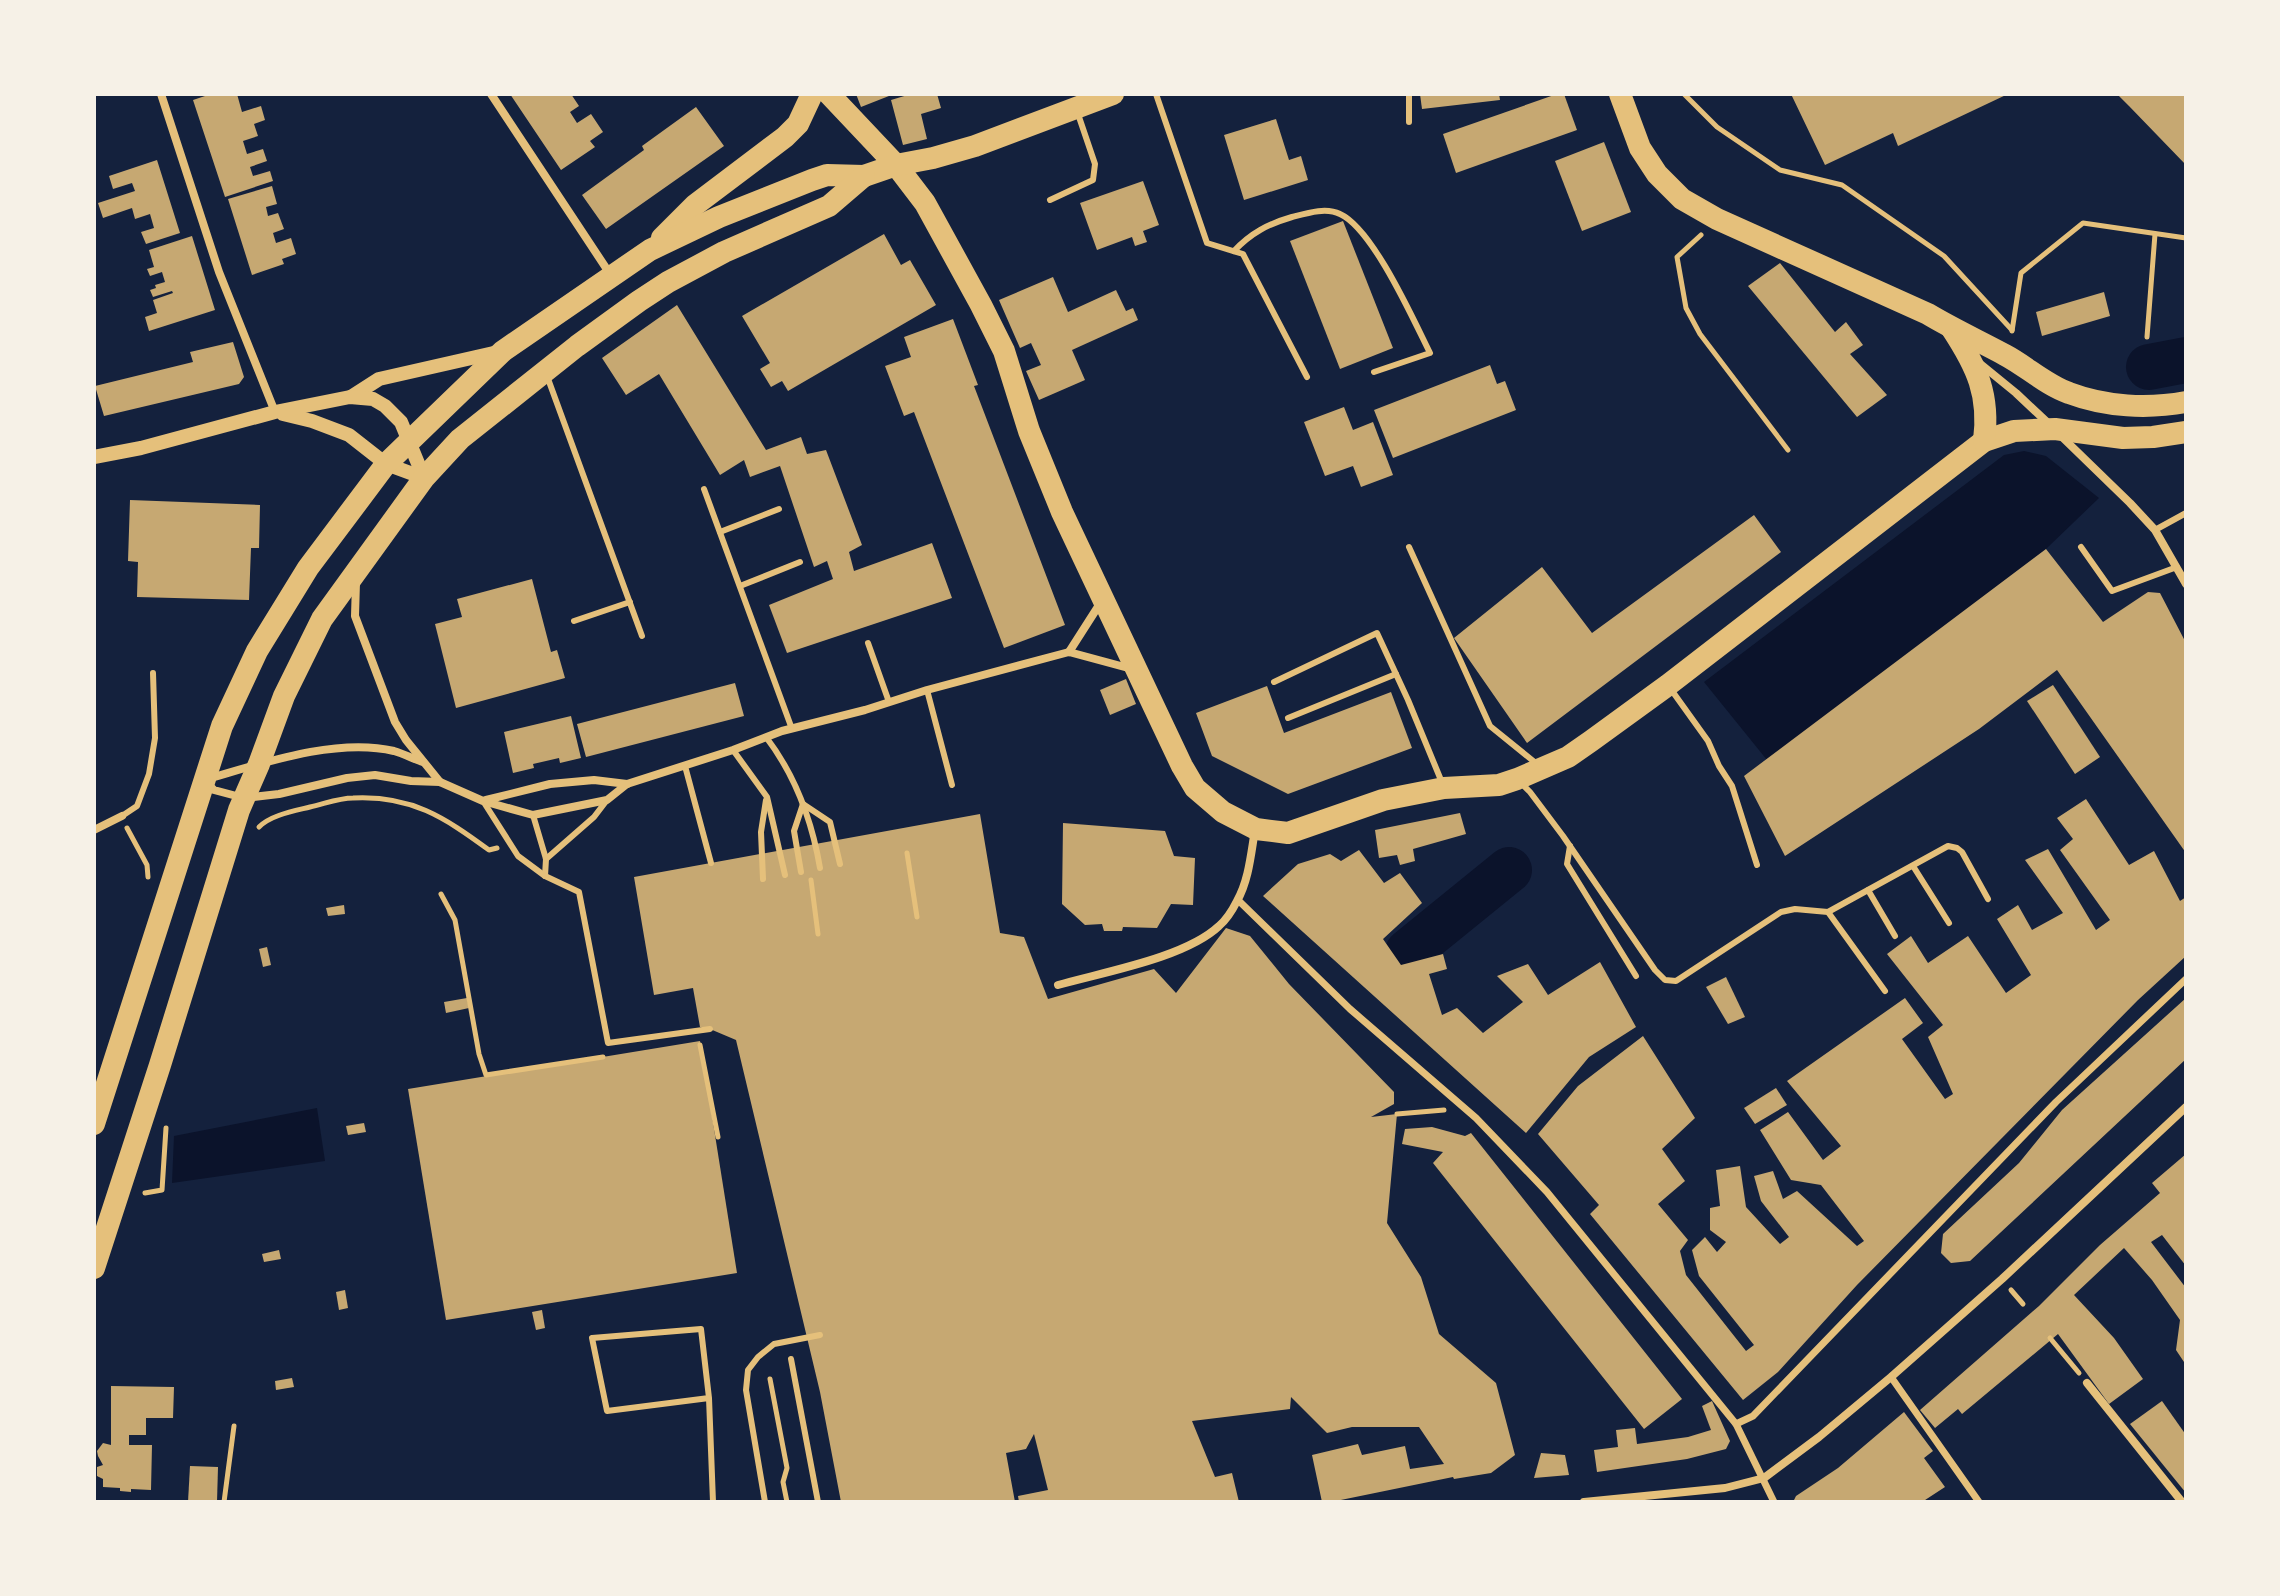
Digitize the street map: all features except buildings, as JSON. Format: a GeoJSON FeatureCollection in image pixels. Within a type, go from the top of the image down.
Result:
{"type":"FeatureCollection","features":[{"type":"Feature","properties":{"kind":"highway"},"geometry":{"type":"LineString","coordinates":[[650,250],[695,205],[785,137],[798,124],[812,94]]}},
{"type":"Feature","properties":{"kind":"highway"},"geometry":{"type":"LineString","coordinates":[[829,94],[896,165],[925,203],[981,305],[1004,351],[1029,431],[1062,512],[1170,742],[1195,788],[1223,812],[1256,829],[1288,833],[1383,800],[1444,788],[1499,785],[1580,749],[1668,685],[1984,441],[2014,431],[2055,429],[2123,438],[2186,432]]}},
{"type":"Feature","properties":{"kind":"highway"},"geometry":{"type":"LineString","coordinates":[[94,1124],[222,726],[257,651],[308,568],[386,464],[503,351],[650,250],[719,217],[812,180],[827,175],[864,176],[975,146],[1113,94]]}},
{"type":"Feature","properties":{"kind":"highway"},"geometry":{"type":"LineString","coordinates":[[1620,94],[1640,148],[1657,174],[1682,199],[1717,219],[1928,314],[2006,355],[2067,393],[2125,405],[2155,406],[2186,402]]}},
{"type":"Feature","properties":{"kind":"highway"},"geometry":{"type":"LineString","coordinates":[[94,1268],[242,804],[284,696],[322,619],[424,478],[460,439],[626,310],[668,282],[724,252],[829,206],[864,176]]}},
{"type":"Feature","properties":{"kind":"highway"},"geometry":{"type":"LineString","coordinates":[[1951,328],[1968,354],[1985,395],[1984,441]]}},
{"type":"Feature","properties":{"kind":"street"},"geometry":{"type":"LineString","coordinates":[[161,94],[219,272],[275,412]]}},
{"type":"Feature","properties":{"kind":"street"},"geometry":{"type":"LineString","coordinates":[[491,94],[611,276]]}},
{"type":"Feature","properties":{"kind":"street"},"geometry":{"type":"LineString","coordinates":[[350,397],[379,379],[503,351]]}},
{"type":"Feature","properties":{"kind":"street"},"geometry":{"type":"LineString","coordinates":[[1968,354],[2016,393],[2130,503],[2155,530],[2186,584]]}},
{"type":"Feature","properties":{"kind":"street"},"geometry":{"type":"LineString","coordinates":[[94,457],[141,448],[275,412],[350,397],[373,399],[401,422],[424,478]]}},
{"type":"Feature","properties":{"kind":"street"},"geometry":{"type":"LineString","coordinates":[[275,412],[349,435],[386,464],[424,478]]}},
{"type":"Feature","properties":{"kind":"street"},"geometry":{"type":"LineString","coordinates":[[356,573],[355,616],[395,722],[440,782]]}},
{"type":"Feature","properties":{"kind":"street"},"geometry":{"type":"LineString","coordinates":[[1069,652],[1102,599]]}},
{"type":"Feature","properties":{"kind":"street"},"geometry":{"type":"LineString","coordinates":[[423,762],[394,751],[343,748],[259,764],[204,780],[214,790],[242,804],[347,778],[375,775],[440,782],[483,801],[533,815],[607,800],[627,784],[766,737],[1069,652],[1136,670]]}},
{"type":"Feature","properties":{"kind":"street"},"geometry":{"type":"LineString","coordinates":[[483,801],[550,784],[594,780],[627,784]]}},
{"type":"Feature","properties":{"kind":"street"},"geometry":{"type":"LineString","coordinates":[[94,830],[122,816]]}},
{"type":"Feature","properties":{"kind":"street"},"geometry":{"type":"LineString","coordinates":[[1058,985],[1157,957],[1192,944],[1220,926],[1238,900],[1256,829]]}},
{"type":"Feature","properties":{"kind":"street"},"geometry":{"type":"LineString","coordinates":[[1238,900],[1350,1009],[1464,1108],[1547,1192],[1736,1424],[1774,1502]]}},
{"type":"Feature","properties":{"kind":"street"},"geometry":{"type":"LineString","coordinates":[[1736,1424],[1753,1416],[2056,1102],[2186,979]]}},
{"type":"Feature","properties":{"kind":"street"},"geometry":{"type":"LineString","coordinates":[[1584,1502],[1725,1488],[1764,1478],[1891,1377],[2002,1279],[2186,1107]]}},
{"type":"Feature","properties":{"kind":"street"},"geometry":{"type":"LineString","coordinates":[[1891,1377],[1979,1502]]}},
{"type":"Feature","properties":{"kind":"street"},"geometry":{"type":"LineString","coordinates":[[2087,1383],[2182,1502]]}},
{"type":"Feature","properties":{"kind":"lane"},"geometry":{"type":"LineString","coordinates":[[1156,94],[1207,243],[1243,254],[1307,377]]}},
{"type":"Feature","properties":{"kind":"lane"},"geometry":{"type":"LineString","coordinates":[[1409,94],[1409,122]]}},
{"type":"Feature","properties":{"kind":"lane"},"geometry":{"type":"LineString","coordinates":[[1050,200],[1093,180],[1095,164],[1076,107]]}},
{"type":"Feature","properties":{"kind":"lane"},"geometry":{"type":"LineString","coordinates":[[1234,251],[1247,236],[1279,221],[1313,211],[1337,212],[1354,222],[1380,259],[1430,353],[1374,372]]}},
{"type":"Feature","properties":{"kind":"lane"},"geometry":{"type":"LineString","coordinates":[[546,371],[642,636]]}},
{"type":"Feature","properties":{"kind":"lane"},"geometry":{"type":"LineString","coordinates":[[704,489],[792,729]]}},
{"type":"Feature","properties":{"kind":"lane"},"geometry":{"type":"LineString","coordinates":[[720,532],[779,509]]}},
{"type":"Feature","properties":{"kind":"lane"},"geometry":{"type":"LineString","coordinates":[[2155,530],[2186,513]]}},
{"type":"Feature","properties":{"kind":"lane"},"geometry":{"type":"LineString","coordinates":[[1409,547],[1490,726],[1543,768]]}},
{"type":"Feature","properties":{"kind":"lane"},"geometry":{"type":"LineString","coordinates":[[2081,547],[2112,591],[2177,567]]}},
{"type":"Feature","properties":{"kind":"lane"},"geometry":{"type":"LineString","coordinates":[[740,586],[800,562]]}},
{"type":"Feature","properties":{"kind":"lane"},"geometry":{"type":"LineString","coordinates":[[574,621],[630,602]]}},
{"type":"Feature","properties":{"kind":"lane"},"geometry":{"type":"LineString","coordinates":[[1274,682],[1377,633],[1444,788]]}},
{"type":"Feature","properties":{"kind":"lane"},"geometry":{"type":"LineString","coordinates":[[868,643],[889,702]]}},
{"type":"Feature","properties":{"kind":"lane"},"geometry":{"type":"LineString","coordinates":[[122,816],[137,806],[149,774],[155,738],[153,673]]}},
{"type":"Feature","properties":{"kind":"lane"},"geometry":{"type":"LineString","coordinates":[[1288,718],[1396,674]]}},
{"type":"Feature","properties":{"kind":"lane"},"geometry":{"type":"LineString","coordinates":[[1668,685],[1702,732],[1732,786],[1757,865]]}},
{"type":"Feature","properties":{"kind":"lane"},"geometry":{"type":"LineString","coordinates":[[927,690],[952,785]]}},
{"type":"Feature","properties":{"kind":"lane"},"geometry":{"type":"LineString","coordinates":[[766,737],[791,774],[816,844],[820,868]]}},
{"type":"Feature","properties":{"kind":"lane"},"geometry":{"type":"LineString","coordinates":[[733,750],[767,797],[785,875]]}},
{"type":"Feature","properties":{"kind":"lane"},"geometry":{"type":"LineString","coordinates":[[685,766],[711,863]]}},
{"type":"Feature","properties":{"kind":"lane"},"geometry":{"type":"LineString","coordinates":[[1517,779],[1570,846],[1665,980],[1676,981],[1685,976],[1781,912],[1795,909],[1828,912],[1948,846],[1962,852],[1988,899]]}},
{"type":"Feature","properties":{"kind":"lane"},"geometry":{"type":"LineString","coordinates":[[763,879],[761,832],[767,797]]}},
{"type":"Feature","properties":{"kind":"lane"},"geometry":{"type":"LineString","coordinates":[[546,859],[594,817],[607,800]]}},
{"type":"Feature","properties":{"kind":"lane"},"geometry":{"type":"LineString","coordinates":[[483,801],[518,856],[545,876],[579,892],[608,1043],[710,1029]]}},
{"type":"Feature","properties":{"kind":"lane"},"geometry":{"type":"LineString","coordinates":[[803,804],[830,822],[840,864]]}},
{"type":"Feature","properties":{"kind":"lane"},"geometry":{"type":"LineString","coordinates":[[803,804],[794,831],[805,871]]}},
{"type":"Feature","properties":{"kind":"lane"},"geometry":{"type":"LineString","coordinates":[[533,815],[546,859],[545,876]]}},
{"type":"Feature","properties":{"kind":"lane"},"geometry":{"type":"LineString","coordinates":[[1570,846],[1567,864],[1636,976]]}},
{"type":"Feature","properties":{"kind":"lane"},"geometry":{"type":"LineString","coordinates":[[1913,866],[1949,923]]}},
{"type":"Feature","properties":{"kind":"lane"},"geometry":{"type":"LineString","coordinates":[[1868,890],[1895,936]]}},
{"type":"Feature","properties":{"kind":"lane"},"geometry":{"type":"LineString","coordinates":[[1828,912],[1885,991]]}},
{"type":"Feature","properties":{"kind":"lane"},"geometry":{"type":"LineString","coordinates":[[709,1398],[607,1411],[592,1338],[701,1329],[709,1398],[713,1502]]}},
{"type":"Feature","properties":{"kind":"lane"},"geometry":{"type":"LineString","coordinates":[[765,1502],[746,1390],[748,1370],[774,1344],[820,1335]]}},
{"type":"Feature","properties":{"kind":"lane"},"geometry":{"type":"LineString","coordinates":[[791,1359],[818,1502]]}},
{"type":"Feature","properties":{"kind":"path"},"geometry":{"type":"LineString","coordinates":[[1684,94],[1717,127],[1780,170],[1842,185],[1944,256],[2012,330]]}},
{"type":"Feature","properties":{"kind":"path"},"geometry":{"type":"LineString","coordinates":[[1717,219],[1677,257],[1686,308],[1700,334],[1788,450]]}},
{"type":"Feature","properties":{"kind":"path"},"geometry":{"type":"LineString","coordinates":[[2006,355],[2021,273],[2083,223],[2186,238]]}},
{"type":"Feature","properties":{"kind":"path"},"geometry":{"type":"LineString","coordinates":[[2147,337],[2155,234]]}},
{"type":"Feature","properties":{"kind":"path"},"geometry":{"type":"LineString","coordinates":[[253,833],[264,821],[351,797],[401,801],[440,816],[489,850]]}},
{"type":"Feature","properties":{"kind":"path"},"geometry":{"type":"LineString","coordinates":[[122,816],[147,865],[148,880]]}},
{"type":"Feature","properties":{"kind":"path"},"geometry":{"type":"LineString","coordinates":[[907,853],[917,917]]}},
{"type":"Feature","properties":{"kind":"path"},"geometry":{"type":"LineString","coordinates":[[805,871],[818,934]]}},
{"type":"Feature","properties":{"kind":"path"},"geometry":{"type":"LineString","coordinates":[[441,894],[455,920],[479,1054],[486,1075],[605,1056]]}},
{"type":"Feature","properties":{"kind":"path"},"geometry":{"type":"LineString","coordinates":[[700,1041],[718,1137]]}},
{"type":"Feature","properties":{"kind":"path"},"geometry":{"type":"LineString","coordinates":[[1397,1114],[1464,1108]]}},
{"type":"Feature","properties":{"kind":"path"},"geometry":{"type":"LineString","coordinates":[[145,1193],[162,1190],[166,1129],[170,1116]]}},
{"type":"Feature","properties":{"kind":"path"},"geometry":{"type":"LineString","coordinates":[[2050,1338],[2087,1383]]}},
{"type":"Feature","properties":{"kind":"path"},"geometry":{"type":"LineString","coordinates":[[770,1379],[787,1468],[783,1482],[787,1502]]}},
{"type":"Feature","properties":{"kind":"path"},"geometry":{"type":"LineString","coordinates":[[224,1502],[234,1426]]}},
{"type":"Feature","properties":{"kind":"water"},"geometry":{"type":"Polygon","coordinates":[[[2024,451],[2046,456],[2099,498],[2046,549],[1767,760],[1704,682],[2004,455],[2024,451]]]}},
{"type":"Feature","properties":{"kind":"water"},"geometry":{"type":"Polygon","coordinates":[[[317,1108],[325,1161],[172,1183],[174,1136],[317,1108]]]}},
{"type":"Feature","properties":{"kind":"waterway"},"geometry":{"type":"LineString","coordinates":[[2149,367],[2186,360]]}},
{"type":"Feature","properties":{"kind":"waterway"},"geometry":{"type":"LineString","coordinates":[[1408,952],[1509,870]]}}]}
